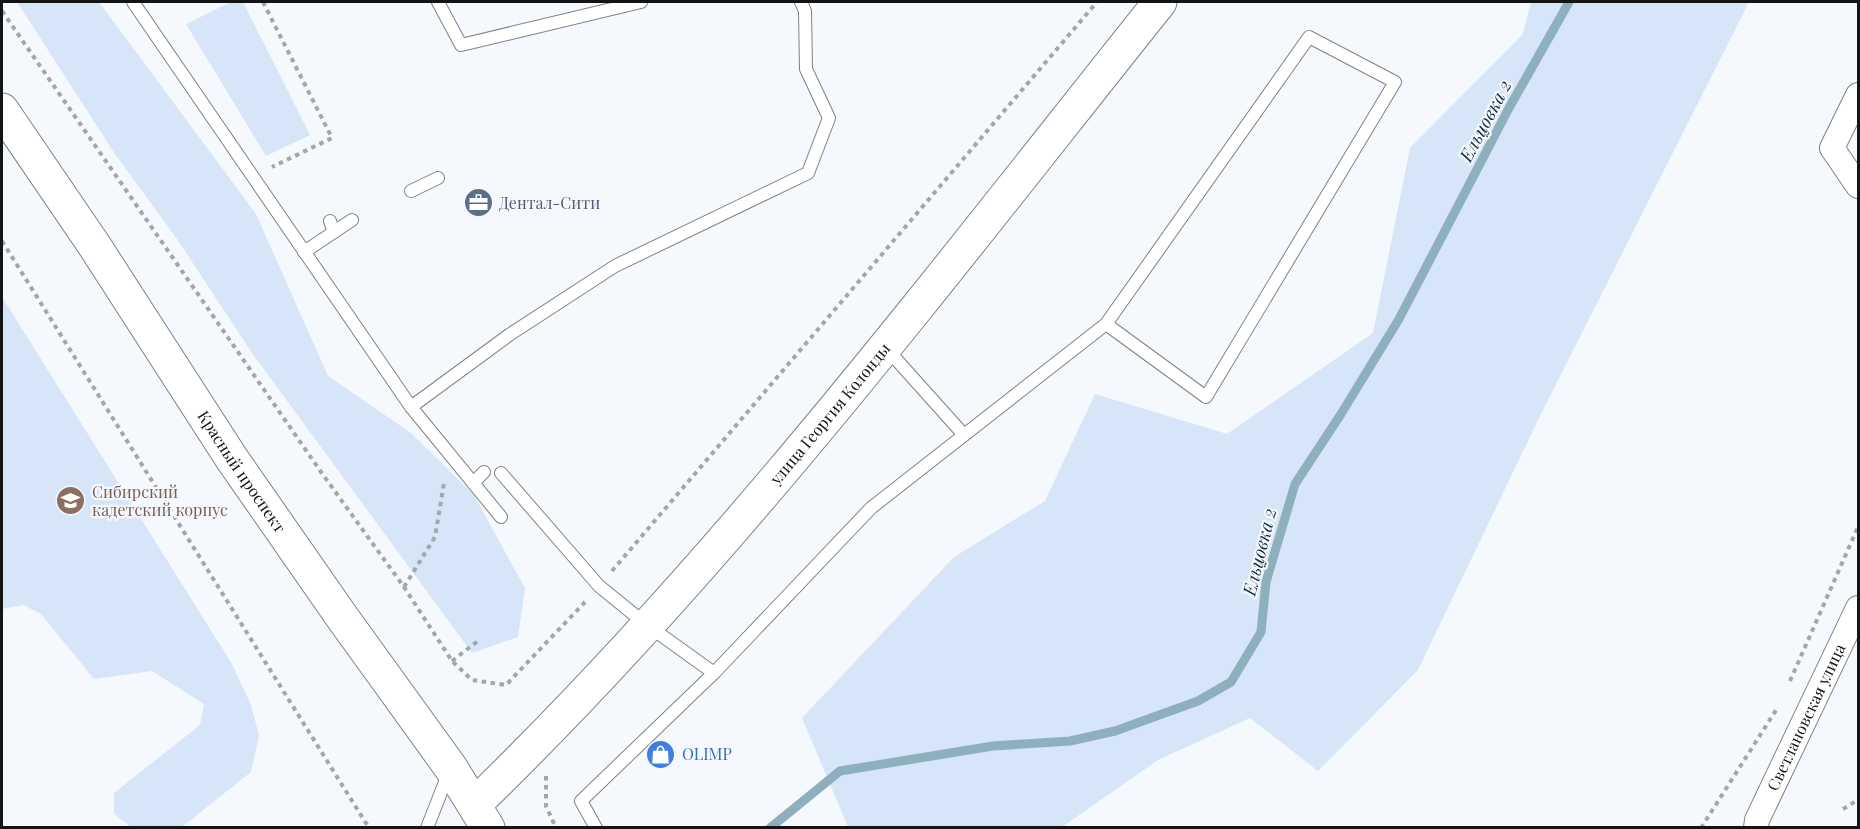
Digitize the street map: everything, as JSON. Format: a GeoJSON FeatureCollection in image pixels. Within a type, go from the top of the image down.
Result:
{"type":"FeatureCollection","features":[{"type":"Feature","properties":{"kind":"main road","name":"улица Георгия Колонды"},"geometry":{"type":"LineString","coordinates":[[481,816],[548,733],[712,553],[885,347],[1160,2]]}},
{"type":"Feature","properties":{"kind":"main road","name":"Красный проспект"},"geometry":{"type":"LineString","coordinates":[[2,110],[94,246],[232,459],[451,768],[481,816]]}},
{"type":"Feature","properties":{"kind":"street"},"geometry":{"type":"LineString","coordinates":[[1858,95],[1832,148],[1858,186]]}},
{"type":"Feature","properties":{"kind":"street","name":"Светлановская улица"},"geometry":{"type":"LineString","coordinates":[[1756,828],[1757,820],[1858,608]]}},
{"type":"Feature","properties":{"kind":"lane"},"geometry":{"type":"LineString","coordinates":[[133,2],[411,407],[501,517]]}},
{"type":"Feature","properties":{"kind":"lane"},"geometry":{"type":"LineString","coordinates":[[438,2],[461,45],[641,2]]}},
{"type":"Feature","properties":{"kind":"lane"},"geometry":{"type":"LineString","coordinates":[[411,407],[509,335],[615,266],[808,173],[829,117],[806,69],[805,11],[801,2]]}},
{"type":"Feature","properties":{"kind":"lane"},"geometry":{"type":"LineString","coordinates":[[596,828],[581,801],[714,672],[872,508],[1106,324],[1309,37],[1395,82],[1206,397],[1106,324]]}},
{"type":"Feature","properties":{"kind":"lane"},"geometry":{"type":"LineString","coordinates":[[411,191],[438,178]]}},
{"type":"Feature","properties":{"kind":"lane"},"geometry":{"type":"LineString","coordinates":[[304,252],[332,226],[352,220]]}},
{"type":"Feature","properties":{"kind":"lane"},"geometry":{"type":"LineString","coordinates":[[885,347],[964,435]]}},
{"type":"Feature","properties":{"kind":"lane"},"geometry":{"type":"LineString","coordinates":[[473,483],[484,472]]}},
{"type":"Feature","properties":{"kind":"lane"},"geometry":{"type":"LineString","coordinates":[[501,473],[599,586],[647,625],[714,672]]}},
{"type":"Feature","properties":{"kind":"lane"},"geometry":{"type":"LineString","coordinates":[[427,828],[451,768]]}},
{"type":"Feature","properties":{"kind":"path"},"geometry":{"type":"LineString","coordinates":[[252,177],[332,138],[263,2]]}},
{"type":"Feature","properties":{"kind":"path"},"geometry":{"type":"LineString","coordinates":[[2,11],[321,472],[404,587],[452,661],[472,680],[506,685],[599,586],[1097,2]]}},
{"type":"Feature","properties":{"kind":"path"},"geometry":{"type":"LineString","coordinates":[[2,241],[369,828]]}},
{"type":"Feature","properties":{"kind":"path"},"geometry":{"type":"LineString","coordinates":[[404,587],[435,537],[449,454]]}},
{"type":"Feature","properties":{"kind":"path"},"geometry":{"type":"LineString","coordinates":[[1789,684],[1858,527]]}},
{"type":"Feature","properties":{"kind":"path"},"geometry":{"type":"LineString","coordinates":[[452,661],[478,641]]}},
{"type":"Feature","properties":{"kind":"path"},"geometry":{"type":"LineString","coordinates":[[1701,828],[1779,705]]}},
{"type":"Feature","properties":{"kind":"path"},"geometry":{"type":"LineString","coordinates":[[546,775],[546,806],[556,828]]}},
{"type":"Feature","properties":{"kind":"path"},"geometry":{"type":"LineString","coordinates":[[1843,809],[1858,800]]}},
{"type":"Feature","properties":{"kind":"shaded area"},"geometry":{"type":"Polygon","coordinates":[[[17,2],[99,2],[256,214],[328,376],[411,433],[474,495],[525,588],[518,637],[472,653],[252,353],[177,239],[115,154],[17,2]]]}},
{"type":"Feature","properties":{"kind":"shaded area"},"geometry":{"type":"Polygon","coordinates":[[[231,2],[243,2],[310,135],[266,156],[186,24],[231,2]]]}},
{"type":"Feature","properties":{"kind":"shaded area"},"geometry":{"type":"Polygon","coordinates":[[[1531,2],[1749,2],[1539,418],[1418,670],[1318,771],[1250,718],[1158,760],[1062,827],[848,827],[802,718],[954,557],[1045,501],[1095,394],[1227,434],[1373,333],[1410,148],[1523,34],[1531,2]]]}},
{"type":"Feature","properties":{"kind":"shaded area","name":"Сибирский кадетский корпус"},"geometry":{"type":"Polygon","coordinates":[[[2,297],[232,664],[251,705],[259,735],[251,772],[182,827],[131,827],[114,814],[114,793],[200,725],[204,704],[152,671],[94,679],[41,614],[23,605],[2,609],[2,297]]]}},
{"type":"Feature","properties":{"kind":"waterway","name":"Ельцовка 2"},"geometry":{"type":"LineString","coordinates":[[770,828],[840,771],[993,746],[1070,741],[1115,731],[1198,701],[1231,682],[1261,632],[1266,582],[1295,484],[1399,319],[1509,108],[1569,2]]}},
{"type":"Feature","properties":{"kind":"place","name":"Дентал-Сити"},"geometry":{"type":"Point","coordinates":[478,203]}},
{"type":"Feature","properties":{"kind":"place","name":"Сибирский кадетский корпус"},"geometry":{"type":"Point","coordinates":[71,501]}},
{"type":"Feature","properties":{"kind":"place","name":"OLIMP"},"geometry":{"type":"Point","coordinates":[661,754]}}]}
